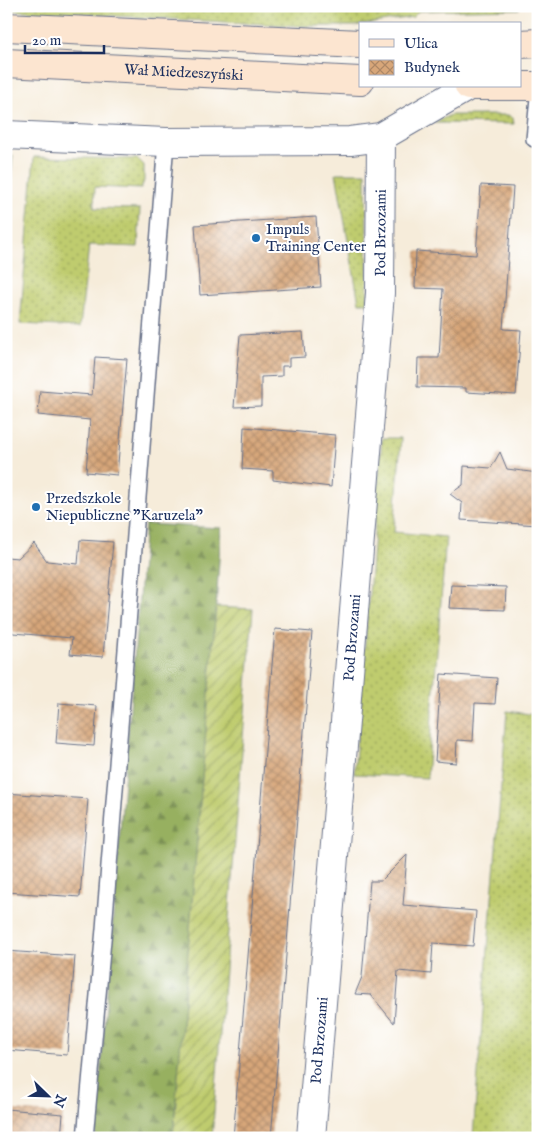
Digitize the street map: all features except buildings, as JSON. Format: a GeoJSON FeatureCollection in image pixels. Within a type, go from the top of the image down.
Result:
{"type":"FeatureCollection","features":[{"type":"Feature","properties":{"kind":"main road"},"geometry":{"type":"LineString","coordinates":[[6,27],[359,44]]}},
{"type":"Feature","properties":{"kind":"main road"},"geometry":{"type":"LineString","coordinates":[[522,44],[538,43]]}},
{"type":"Feature","properties":{"kind":"main road","name":"Wał Miedzeszyński"},"geometry":{"type":"LineString","coordinates":[[6,63],[359,81]]}},
{"type":"Feature","properties":{"kind":"main road"},"geometry":{"type":"LineString","coordinates":[[522,86],[538,86]]}},
{"type":"Feature","properties":{"kind":"street"},"geometry":{"type":"LineString","coordinates":[[6,135],[166,142],[350,141],[381,137],[466,88]]}},
{"type":"Feature","properties":{"kind":"street","name":"Pod Brzozami"},"geometry":{"type":"LineString","coordinates":[[311,1138],[380,293],[381,137]]}},
{"type":"Feature","properties":{"kind":"lane"},"geometry":{"type":"LineString","coordinates":[[538,98],[534,139],[538,139]]}},
{"type":"Feature","properties":{"kind":"lane"},"geometry":{"type":"LineString","coordinates":[[85,1138],[104,929],[166,142]]}},
{"type":"Feature","properties":{"kind":"green space"},"geometry":{"type":"Polygon","coordinates":[[[6,6],[519,6],[519,9],[419,11],[413,17],[380,22],[359,22],[359,25],[354,26],[299,26],[6,10],[6,6]]]}},
{"type":"Feature","properties":{"kind":"green space"},"geometry":{"type":"Polygon","coordinates":[[[450,115],[508,115],[513,118],[514,124],[434,123],[450,115]]]}},
{"type":"Feature","properties":{"kind":"green space"},"geometry":{"type":"Polygon","coordinates":[[[6,155],[13,155],[6,234],[6,155]]]}},
{"type":"Feature","properties":{"kind":"green space"},"geometry":{"type":"Polygon","coordinates":[[[34,157],[138,159],[144,165],[144,181],[141,189],[95,187],[94,208],[140,209],[138,247],[89,245],[80,327],[20,324],[34,157]]]}},
{"type":"Feature","properties":{"kind":"green space"},"geometry":{"type":"Polygon","coordinates":[[[336,173],[366,173],[368,303],[359,303],[336,173]]]}},
{"type":"Feature","properties":{"kind":"green space"},"geometry":{"type":"Polygon","coordinates":[[[382,438],[401,438],[394,532],[446,537],[427,778],[354,774],[382,438]]]}},
{"type":"Feature","properties":{"kind":"green space"},"geometry":{"type":"Polygon","coordinates":[[[145,524],[221,528],[173,1138],[95,1138],[145,524]]]}},
{"type":"Feature","properties":{"kind":"green space"},"geometry":{"type":"Polygon","coordinates":[[[216,607],[253,609],[212,1138],[173,1138],[216,607]]]}},
{"type":"Feature","properties":{"kind":"green space"},"geometry":{"type":"Polygon","coordinates":[[[507,711],[538,715],[538,1138],[398,1138],[399,1134],[473,1136],[507,711]]]}},
{"type":"Feature","properties":{"kind":"place","name":"Impuls Training Center"},"geometry":{"type":"Point","coordinates":[256,238]}},
{"type":"Feature","properties":{"kind":"place","name":"Przedszkole Niepubliczne \"Karuzela\""},"geometry":{"type":"Point","coordinates":[36,507]}}]}
